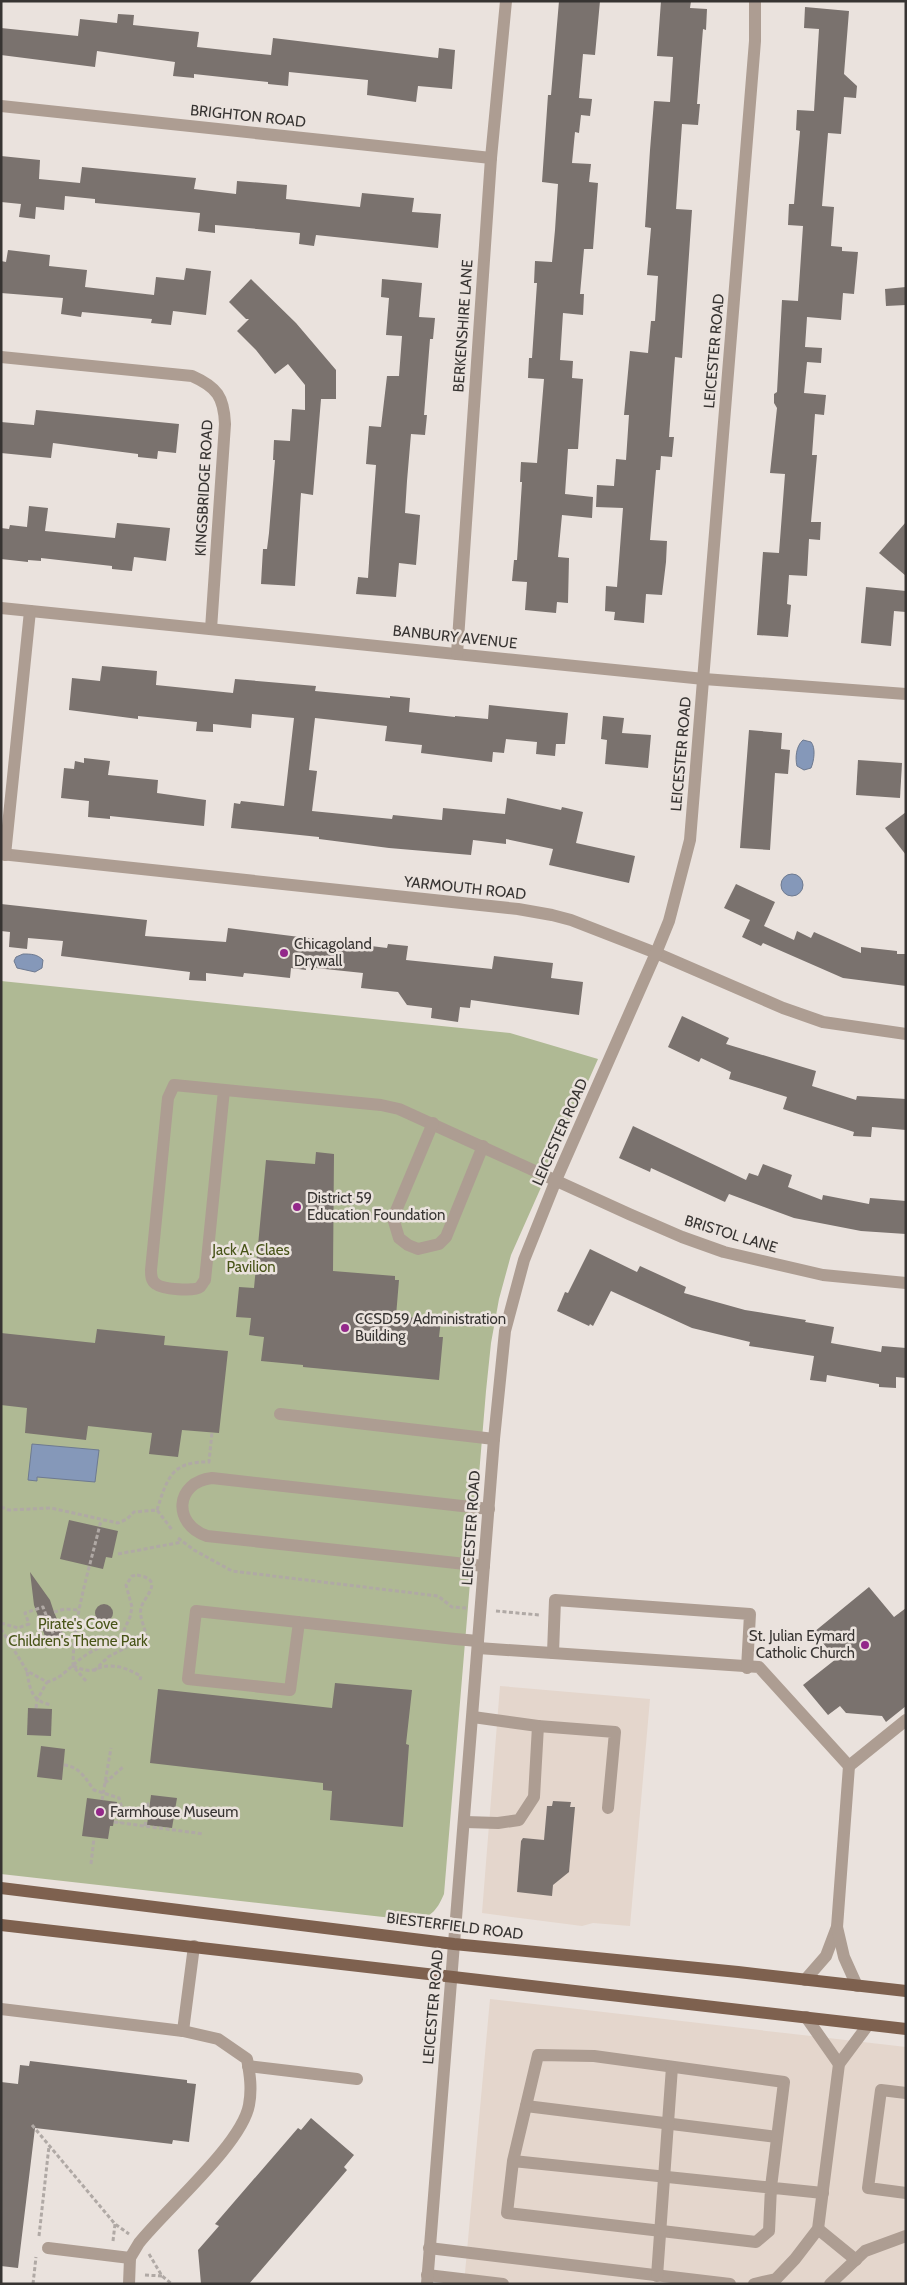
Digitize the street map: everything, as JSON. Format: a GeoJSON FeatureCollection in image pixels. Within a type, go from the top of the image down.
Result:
{"type":"FeatureCollection","features":[{"type":"Feature","properties":{"kind":"main road","name":"BIESTERFIELD ROAD"},"geometry":{"type":"LineString","coordinates":[[1,1888],[454,1944],[906,1991]]}},
{"type":"Feature","properties":{"kind":"main road"},"geometry":{"type":"LineString","coordinates":[[1,1925],[906,2029]]}},
{"type":"Feature","properties":{"kind":"street","name":"BERKENSHIRE LANE"},"geometry":{"type":"LineString","coordinates":[[457,654],[491,158],[506,1]]}},
{"type":"Feature","properties":{"kind":"street","name":"LEICESTER ROAD"},"geometry":{"type":"LineString","coordinates":[[427,2280],[465,1822],[494,1439],[505,1331],[524,1260],[556,1180],[669,921],[690,840],[755,41],[755,1]]}},
{"type":"Feature","properties":{"kind":"street","name":"BRIGHTON ROAD"},"geometry":{"type":"LineString","coordinates":[[1,106],[491,158]]}},
{"type":"Feature","properties":{"kind":"street","name":"KINGSBRIDGE ROAD"},"geometry":{"type":"LineString","coordinates":[[1,357],[192,376],[209,383],[218,394],[225,406],[226,424],[211,629]]}},
{"type":"Feature","properties":{"kind":"street","name":"BANBURY AVENUE"},"geometry":{"type":"LineString","coordinates":[[1,608],[704,679],[906,694]]}},
{"type":"Feature","properties":{"kind":"street"},"geometry":{"type":"LineString","coordinates":[[3,854],[30,611]]}},
{"type":"Feature","properties":{"kind":"street","name":"YARMOUTH ROAD"},"geometry":{"type":"LineString","coordinates":[[3,854],[536,912],[571,920],[656,953],[783,1008],[823,1022],[906,1034]]}},
{"type":"Feature","properties":{"kind":"street","name":"BRISTOL LANE"},"geometry":{"type":"LineString","coordinates":[[224,1090],[205,1280],[199,1287],[192,1290],[162,1287],[155,1284],[150,1270],[168,1098],[174,1085],[381,1105],[399,1109],[673,1233],[724,1252],[823,1275],[906,1283]]}},
{"type":"Feature","properties":{"kind":"street"},"geometry":{"type":"LineString","coordinates":[[433,1124],[393,1218],[399,1238],[408,1245],[418,1249],[430,1247],[439,1244],[446,1237],[483,1146]]}},
{"type":"Feature","properties":{"kind":"street"},"geometry":{"type":"LineString","coordinates":[[280,1414],[494,1439]]}},
{"type":"Feature","properties":{"kind":"street"},"geometry":{"type":"LineString","coordinates":[[484,1566],[207,1536],[191,1528],[185,1521],[182,1510],[186,1493],[194,1484],[203,1479],[212,1478],[489,1508]]}},
{"type":"Feature","properties":{"kind":"street"},"geometry":{"type":"LineString","coordinates":[[553,1652],[555,1600],[750,1614],[747,1668]]}},
{"type":"Feature","properties":{"kind":"street"},"geometry":{"type":"LineString","coordinates":[[299,1622],[290,1690],[188,1679],[196,1611],[299,1622],[553,1652],[759,1668],[849,1766],[837,1927],[826,1956],[805,1980]]}},
{"type":"Feature","properties":{"kind":"street"},"geometry":{"type":"LineString","coordinates":[[473,1717],[538,1726],[615,1732],[608,1808]]}},
{"type":"Feature","properties":{"kind":"street"},"geometry":{"type":"LineString","coordinates":[[849,1766],[906,1720]]}},
{"type":"Feature","properties":{"kind":"street"},"geometry":{"type":"LineString","coordinates":[[465,1822],[498,1824],[519,1820],[534,1797],[538,1726]]}},
{"type":"Feature","properties":{"kind":"street"},"geometry":{"type":"LineString","coordinates":[[837,1927],[844,1957],[857,1986]]}},
{"type":"Feature","properties":{"kind":"street"},"geometry":{"type":"LineString","coordinates":[[183,2031],[194,1946]]}},
{"type":"Feature","properties":{"kind":"street"},"geometry":{"type":"LineString","coordinates":[[1,2009],[183,2031],[218,2039],[247,2059],[251,2078],[249,2107],[231,2143],[138,2242],[130,2258],[129,2284]]}},
{"type":"Feature","properties":{"kind":"street"},"geometry":{"type":"LineString","coordinates":[[806,2017],[839,2064]]}},
{"type":"Feature","properties":{"kind":"street"},"geometry":{"type":"LineString","coordinates":[[754,2284],[772,2282],[776,2279],[795,2259],[818,2228],[839,2064],[868,2024]]}},
{"type":"Feature","properties":{"kind":"street"},"geometry":{"type":"LineString","coordinates":[[538,2055],[594,2056],[784,2082],[771,2187],[769,2231],[756,2242],[507,2213],[513,2160],[526,2106],[538,2055]]}},
{"type":"Feature","properties":{"kind":"street"},"geometry":{"type":"LineString","coordinates":[[248,2066],[357,2079]]}},
{"type":"Feature","properties":{"kind":"street"},"geometry":{"type":"LineString","coordinates":[[657,2276],[672,2067]]}},
{"type":"Feature","properties":{"kind":"street"},"geometry":{"type":"LineString","coordinates":[[906,2093],[881,2090],[868,2188],[906,2193]]}},
{"type":"Feature","properties":{"kind":"street"},"geometry":{"type":"LineString","coordinates":[[526,2106],[667,2125],[777,2137]]}},
{"type":"Feature","properties":{"kind":"street"},"geometry":{"type":"LineString","coordinates":[[513,2160],[823,2193]]}},
{"type":"Feature","properties":{"kind":"street"},"geometry":{"type":"LineString","coordinates":[[818,2228],[856,2260]]}},
{"type":"Feature","properties":{"kind":"street"},"geometry":{"type":"LineString","coordinates":[[830,2284],[866,2251],[906,2236]]}},
{"type":"Feature","properties":{"kind":"street"},"geometry":{"type":"LineString","coordinates":[[43,2246],[130,2258]]}},
{"type":"Feature","properties":{"kind":"street"},"geometry":{"type":"LineString","coordinates":[[430,2248],[730,2284]]}},
{"type":"Feature","properties":{"kind":"street"},"geometry":{"type":"LineString","coordinates":[[608,2284],[609,2270]]}},
{"type":"Feature","properties":{"kind":"street"},"geometry":{"type":"LineString","coordinates":[[427,2280],[503,2284]]}},
{"type":"Feature","properties":{"kind":"path"},"geometry":{"type":"LineString","coordinates":[[1,1507],[9,1510],[51,1508],[118,1523],[128,1519],[134,1512],[157,1510],[182,1542],[237,1573],[438,1596],[452,1607],[555,1617]]}},
{"type":"Feature","properties":{"kind":"path"},"geometry":{"type":"LineString","coordinates":[[86,1680],[73,1666],[78,1610],[101,1520]]}},
{"type":"Feature","properties":{"kind":"path"},"geometry":{"type":"LineString","coordinates":[[118,1554],[182,1542]]}},
{"type":"Feature","properties":{"kind":"path"},"geometry":{"type":"LineString","coordinates":[[36,1708],[37,1700],[47,1682],[65,1674],[94,1650],[120,1639],[130,1617],[132,1607],[126,1585],[132,1576],[143,1576],[151,1584],[152,1590],[141,1608],[146,1636],[141,1645],[128,1647],[108,1657],[94,1672]]}},
{"type":"Feature","properties":{"kind":"path"},"geometry":{"type":"LineString","coordinates":[[1,1623],[18,1628],[28,1624],[25,1613],[43,1607],[54,1636]]}},
{"type":"Feature","properties":{"kind":"path"},"geometry":{"type":"LineString","coordinates":[[54,1612],[65,1609],[78,1610]]}},
{"type":"Feature","properties":{"kind":"path"},"geometry":{"type":"LineString","coordinates":[[1,1629],[27,1671],[30,1689],[37,1700],[52,1705]]}},
{"type":"Feature","properties":{"kind":"path"},"geometry":{"type":"LineString","coordinates":[[120,1639],[128,1647]]}},
{"type":"Feature","properties":{"kind":"path"},"geometry":{"type":"LineString","coordinates":[[73,1666],[85,1671],[94,1672],[108,1666],[120,1666],[141,1676],[140,1680]]}},
{"type":"Feature","properties":{"kind":"path"},"geometry":{"type":"LineString","coordinates":[[27,1671],[47,1682]]}},
{"type":"Feature","properties":{"kind":"path"},"geometry":{"type":"LineString","coordinates":[[102,1800],[110,1748]]}},
{"type":"Feature","properties":{"kind":"path"},"geometry":{"type":"LineString","coordinates":[[64,1764],[77,1769],[85,1776],[94,1790],[119,1798],[122,1808],[120,1823]]}},
{"type":"Feature","properties":{"kind":"path"},"geometry":{"type":"LineString","coordinates":[[105,1783],[123,1767]]}},
{"type":"Feature","properties":{"kind":"path"},"geometry":{"type":"LineString","coordinates":[[145,1826],[148,1804],[150,1804]]}},
{"type":"Feature","properties":{"kind":"path"},"geometry":{"type":"LineString","coordinates":[[114,1822],[204,1834]]}},
{"type":"Feature","properties":{"kind":"path"},"geometry":{"type":"LineString","coordinates":[[91,1864],[94,1838]]}},
{"type":"Feature","properties":{"kind":"path"},"geometry":{"type":"LineString","coordinates":[[32,2124],[115,2224],[127,2231],[138,2242],[157,2265],[162,2276],[172,2284]]}},
{"type":"Feature","properties":{"kind":"path"},"geometry":{"type":"LineString","coordinates":[[43,2246],[49,2146]]}},
{"type":"Feature","properties":{"kind":"path"},"geometry":{"type":"LineString","coordinates":[[33,2284],[36,2254]]}},
{"type":"Feature","properties":{"kind":"shaded area"},"geometry":{"type":"Polygon","coordinates":[[[500,1686],[650,1699],[630,1926],[593,1923],[582,1926],[482,1913],[500,1686]]]}},
{"type":"Feature","properties":{"kind":"shaded area"},"geometry":{"type":"Polygon","coordinates":[[[490,1999],[906,2047],[906,2284],[464,2284],[490,1999]]]}},
{"type":"Feature","properties":{"kind":"green space","name":"Jack A. Claes Pavilion"},"geometry":{"type":"Polygon","coordinates":[[[1,981],[510,1033],[598,1059],[511,1255],[499,1299],[491,1343],[486,1391],[444,1894],[435,1910],[428,1916],[410,1920],[1,1874],[1,981]]]}},
{"type":"Feature","properties":{"kind":"water"},"geometry":{"type":"Polygon","coordinates":[[[803,740],[811,742],[814,751],[811,768],[804,770],[797,766],[796,759],[797,749],[803,740]]]}},
{"type":"Feature","properties":{"kind":"water"},"geometry":{"type":"Polygon","coordinates":[[[792,874],[800,877],[803,885],[800,893],[792,896],[784,893],[781,885],[784,877],[792,874]]]}},
{"type":"Feature","properties":{"kind":"water"},"geometry":{"type":"Polygon","coordinates":[[[23,954],[41,958],[43,960],[42,968],[35,972],[17,968],[14,961],[16,957],[23,954]]]}},
{"type":"Feature","properties":{"kind":"water"},"geometry":{"type":"Polygon","coordinates":[[[32,1444],[99,1450],[95,1482],[37,1477],[37,1481],[28,1480],[32,1444]]]}},
{"type":"Feature","properties":{"kind":"building"},"geometry":{"type":"Polygon","coordinates":[[[559,1],[600,1],[595,55],[583,54],[579,98],[592,99],[590,116],[581,115],[579,133],[575,132],[572,163],[591,164],[589,182],[598,183],[593,249],[584,249],[580,294],[584,294],[583,315],[563,313],[560,360],[573,361],[572,378],[583,379],[578,449],[568,449],[565,494],[593,497],[592,518],[562,515],[558,557],[569,558],[568,603],[557,602],[556,613],[525,610],[527,582],[512,581],[514,560],[517,560],[522,482],[520,482],[521,462],[537,463],[544,379],[528,378],[529,358],[532,358],[537,283],[534,283],[535,261],[552,262],[555,230],[558,184],[542,182],[548,95],[551,95],[559,1]]]}},
{"type":"Feature","properties":{"kind":"building"},"geometry":{"type":"Polygon","coordinates":[[[661,1],[691,1],[690,8],[707,9],[706,30],[703,29],[697,104],[700,104],[698,125],[682,124],[676,209],[692,210],[682,358],[675,357],[669,437],[674,437],[672,457],[661,456],[660,470],[656,470],[650,540],[667,541],[666,562],[662,595],[646,594],[644,623],[614,620],[615,612],[605,611],[606,586],[617,587],[623,508],[596,507],[597,485],[614,486],[616,459],[626,460],[629,415],[624,415],[630,351],[648,353],[651,321],[655,321],[658,276],[647,275],[651,228],[645,227],[650,150],[654,101],[670,102],[673,57],[657,56],[661,1]]]}},
{"type":"Feature","properties":{"kind":"building"},"geometry":{"type":"Polygon","coordinates":[[[805,7],[849,11],[844,74],[857,86],[856,98],[844,97],[841,134],[828,133],[822,206],[834,207],[831,246],[842,247],[842,251],[858,252],[854,294],[843,293],[841,320],[807,317],[805,347],[822,348],[821,363],[807,362],[804,393],[826,395],[824,415],[815,414],[812,455],[817,455],[811,522],[821,522],[820,540],[809,539],[807,576],[789,575],[787,604],[791,605],[788,637],[757,635],[763,552],[779,553],[785,474],[770,473],[777,408],[774,403],[774,394],[777,392],[782,300],[798,301],[803,226],[788,225],[789,204],[794,204],[800,131],[796,130],[797,110],[814,111],[819,29],[804,28],[805,7]]]}},
{"type":"Feature","properties":{"kind":"building"},"geometry":{"type":"Polygon","coordinates":[[[118,14],[134,15],[133,25],[199,32],[197,47],[271,55],[273,38],[438,58],[439,48],[455,50],[452,89],[418,86],[416,102],[367,95],[368,80],[289,72],[288,86],[194,74],[194,78],[173,76],[175,62],[97,51],[95,67],[1,55],[1,28],[78,36],[80,19],[117,23],[118,14]]]}},
{"type":"Feature","properties":{"kind":"building"},"geometry":{"type":"Polygon","coordinates":[[[1,156],[40,160],[39,179],[80,183],[82,167],[196,178],[194,189],[236,194],[237,181],[287,185],[286,199],[360,207],[362,193],[414,198],[412,212],[441,214],[438,248],[316,235],[314,246],[299,244],[300,233],[215,225],[215,233],[198,231],[200,213],[95,203],[95,199],[65,196],[64,210],[36,207],[35,219],[19,217],[21,204],[1,202],[1,156]]]}},
{"type":"Feature","properties":{"kind":"building"},"geometry":{"type":"Polygon","coordinates":[[[8,250],[50,255],[49,266],[87,270],[85,287],[154,295],[156,277],[184,280],[186,268],[211,271],[206,315],[173,311],[171,325],[151,323],[152,319],[82,312],[81,317],[61,314],[63,298],[1,293],[1,261],[6,262],[8,250]]]}},
{"type":"Feature","properties":{"kind":"building"},"geometry":{"type":"Polygon","coordinates":[[[251,279],[296,323],[336,370],[336,399],[321,399],[313,495],[301,493],[295,586],[261,584],[263,549],[267,549],[269,533],[275,460],[273,460],[274,440],[290,441],[292,409],[305,410],[305,385],[288,364],[275,374],[256,350],[237,331],[249,319],[246,319],[229,302],[251,279]]]}},
{"type":"Feature","properties":{"kind":"building"},"geometry":{"type":"Polygon","coordinates":[[[382,279],[422,283],[419,317],[435,318],[433,339],[430,339],[424,415],[427,415],[425,435],[411,434],[407,481],[405,513],[420,515],[416,565],[399,563],[396,597],[356,594],[358,577],[368,578],[376,465],[366,464],[369,426],[381,427],[387,376],[399,376],[402,336],[386,335],[389,298],[381,297],[382,279]]]}},
{"type":"Feature","properties":{"kind":"building"},"geometry":{"type":"Polygon","coordinates":[[[906,287],[906,305],[886,306],[885,289],[906,287]]]}},
{"type":"Feature","properties":{"kind":"building"},"geometry":{"type":"Polygon","coordinates":[[[36,410],[179,424],[176,453],[158,451],[157,459],[138,457],[138,454],[53,443],[51,458],[1,453],[1,422],[34,425],[36,410]]]}},
{"type":"Feature","properties":{"kind":"building"},"geometry":{"type":"Polygon","coordinates":[[[29,506],[48,508],[45,531],[115,538],[117,523],[170,528],[166,561],[134,557],[132,571],[112,569],[112,566],[41,558],[41,561],[28,560],[28,562],[1,559],[1,528],[9,529],[10,525],[27,527],[29,506]]]}},
{"type":"Feature","properties":{"kind":"building"},"geometry":{"type":"Polygon","coordinates":[[[906,522],[906,576],[879,553],[906,522]]]}},
{"type":"Feature","properties":{"kind":"building"},"geometry":{"type":"Polygon","coordinates":[[[866,587],[906,591],[906,612],[894,611],[891,646],[861,643],[866,587]]]}},
{"type":"Feature","properties":{"kind":"building"},"geometry":{"type":"Polygon","coordinates":[[[102,666],[157,671],[156,685],[233,693],[235,679],[316,686],[315,691],[410,698],[409,712],[455,717],[488,719],[489,705],[568,713],[565,744],[556,744],[555,756],[536,754],[537,742],[506,739],[504,753],[493,752],[492,762],[421,753],[422,745],[385,741],[387,726],[315,718],[309,770],[317,771],[312,811],[392,819],[393,815],[442,820],[443,808],[505,814],[507,798],[561,810],[562,807],[583,812],[576,843],[635,856],[629,883],[549,865],[553,849],[506,839],[506,844],[473,840],[471,855],[389,848],[319,839],[319,837],[231,828],[234,803],[240,804],[241,801],[284,806],[294,718],[252,714],[251,728],[213,724],[213,732],[196,731],[197,722],[138,716],[138,719],[69,710],[72,678],[100,681],[102,666]]]}},
{"type":"Feature","properties":{"kind":"building"},"geometry":{"type":"Polygon","coordinates":[[[603,716],[624,718],[622,733],[651,735],[648,768],[605,764],[607,740],[601,739],[603,716]]]}},
{"type":"Feature","properties":{"kind":"building"},"geometry":{"type":"Polygon","coordinates":[[[749,730],[782,733],[781,749],[790,750],[788,774],[775,773],[770,850],[740,848],[749,730]]]}},
{"type":"Feature","properties":{"kind":"building"},"geometry":{"type":"Polygon","coordinates":[[[84,758],[110,761],[108,775],[158,780],[157,793],[206,800],[204,826],[110,816],[110,819],[88,817],[89,801],[61,798],[64,768],[74,769],[75,761],[84,763],[84,758]]]}},
{"type":"Feature","properties":{"kind":"building"},"geometry":{"type":"Polygon","coordinates":[[[858,760],[902,763],[900,798],[856,795],[858,760]]]}},
{"type":"Feature","properties":{"kind":"building"},"geometry":{"type":"Polygon","coordinates":[[[906,812],[906,855],[885,828],[906,812]]]}},
{"type":"Feature","properties":{"kind":"building"},"geometry":{"type":"Polygon","coordinates":[[[736,884],[775,902],[764,926],[794,940],[797,931],[811,938],[814,932],[861,953],[861,947],[897,951],[897,954],[906,954],[906,986],[843,978],[763,943],[761,946],[742,937],[750,920],[724,908],[736,884]]]}},
{"type":"Feature","properties":{"kind":"building"},"geometry":{"type":"Polygon","coordinates":[[[1,904],[147,920],[145,936],[226,942],[228,928],[387,948],[388,944],[408,946],[406,960],[492,969],[494,956],[553,963],[551,978],[583,982],[579,1015],[471,1000],[470,1008],[460,1007],[458,1022],[431,1018],[432,1008],[407,1005],[398,992],[361,988],[363,973],[306,967],[306,970],[291,968],[290,978],[244,973],[243,977],[206,973],[206,981],[189,980],[190,972],[61,956],[63,941],[28,938],[27,949],[9,947],[10,932],[1,931],[1,904]]]}},
{"type":"Feature","properties":{"kind":"building"},"geometry":{"type":"Polygon","coordinates":[[[682,1016],[729,1038],[726,1044],[816,1071],[812,1086],[856,1100],[857,1096],[906,1099],[906,1130],[872,1127],[871,1137],[853,1136],[854,1132],[783,1109],[787,1097],[729,1079],[731,1072],[701,1058],[699,1062],[668,1047],[682,1016]]]}},
{"type":"Feature","properties":{"kind":"building"},"geometry":{"type":"Polygon","coordinates":[[[633,1126],[746,1180],[749,1173],[758,1176],[763,1164],[792,1175],[788,1187],[822,1200],[823,1195],[869,1204],[870,1198],[906,1201],[906,1234],[861,1231],[794,1218],[729,1194],[725,1202],[651,1168],[650,1172],[619,1158],[633,1126]]]}},
{"type":"Feature","properties":{"kind":"building","name":"CCSD59 Administration Building"},"geometry":{"type":"Polygon","coordinates":[[[316,1152],[334,1154],[333,1271],[395,1276],[395,1280],[399,1280],[396,1316],[441,1320],[439,1337],[443,1337],[439,1380],[303,1367],[303,1365],[261,1361],[264,1337],[249,1335],[251,1318],[236,1317],[239,1287],[254,1288],[266,1160],[315,1164],[316,1152]]]}},
{"type":"Feature","properties":{"kind":"building"},"geometry":{"type":"Polygon","coordinates":[[[590,1249],[637,1272],[640,1266],[686,1287],[684,1293],[745,1310],[806,1320],[805,1322],[834,1327],[831,1343],[881,1352],[882,1346],[906,1348],[906,1378],[896,1377],[896,1388],[879,1387],[879,1384],[827,1375],[826,1382],[810,1380],[814,1356],[749,1346],[750,1342],[692,1328],[611,1291],[593,1326],[590,1324],[589,1326],[557,1311],[565,1292],[568,1293],[590,1249]]]}},
{"type":"Feature","properties":{"kind":"building"},"geometry":{"type":"Polygon","coordinates":[[[97,1329],[165,1336],[164,1345],[228,1351],[219,1433],[182,1430],[178,1457],[149,1454],[152,1433],[88,1426],[86,1440],[25,1433],[27,1408],[1,1405],[1,1333],[95,1343],[97,1329]]]}},
{"type":"Feature","properties":{"kind":"building"},"geometry":{"type":"Polygon","coordinates":[[[69,1520],[118,1531],[112,1558],[106,1557],[103,1569],[60,1559],[69,1520]]]}},
{"type":"Feature","properties":{"kind":"building"},"geometry":{"type":"Polygon","coordinates":[[[30,1572],[50,1600],[64,1636],[61,1648],[46,1639],[34,1605],[30,1572]]]}},
{"type":"Feature","properties":{"kind":"building","name":"St. Julian Eymard Catholic Church"},"geometry":{"type":"Polygon","coordinates":[[[869,1587],[894,1617],[906,1608],[906,1706],[886,1722],[882,1716],[846,1713],[840,1706],[828,1715],[803,1685],[836,1659],[814,1632],[869,1587]]]}},
{"type":"Feature","properties":{"kind":"building"},"geometry":{"type":"Polygon","coordinates":[[[100,1604],[108,1604],[113,1609],[111,1620],[100,1622],[95,1617],[95,1609],[100,1604]]]}},
{"type":"Feature","properties":{"kind":"building"},"geometry":{"type":"Polygon","coordinates":[[[335,1683],[412,1690],[406,1744],[409,1745],[403,1827],[330,1820],[332,1791],[323,1790],[323,1783],[150,1763],[158,1689],[332,1708],[335,1683]]]}},
{"type":"Feature","properties":{"kind":"building"},"geometry":{"type":"Polygon","coordinates":[[[28,1708],[52,1709],[51,1736],[27,1735],[28,1708]]]}},
{"type":"Feature","properties":{"kind":"building"},"geometry":{"type":"Polygon","coordinates":[[[41,1746],[65,1749],[62,1780],[37,1777],[41,1746]]]}},
{"type":"Feature","properties":{"kind":"building","name":"Farmhouse Museum"},"geometry":{"type":"Polygon","coordinates":[[[151,1795],[177,1798],[172,1828],[147,1825],[151,1795]]]}},
{"type":"Feature","properties":{"kind":"building","name":"Farmhouse Museum"},"geometry":{"type":"Polygon","coordinates":[[[87,1798],[117,1802],[113,1826],[110,1826],[108,1839],[82,1836],[87,1798]]]}},
{"type":"Feature","properties":{"kind":"building"},"geometry":{"type":"Polygon","coordinates":[[[553,1801],[571,1802],[570,1807],[575,1807],[569,1872],[553,1885],[552,1896],[517,1892],[521,1841],[523,1838],[544,1840],[547,1806],[552,1806],[553,1801]]]}},
{"type":"Feature","properties":{"kind":"building"},"geometry":{"type":"Polygon","coordinates":[[[30,2061],[187,2080],[187,2083],[196,2084],[189,2142],[173,2140],[172,2144],[35,2128],[18,2268],[1,2266],[1,2082],[18,2084],[20,2065],[29,2066],[30,2061]]]}},
{"type":"Feature","properties":{"kind":"building"},"geometry":{"type":"Polygon","coordinates":[[[311,2118],[354,2155],[344,2167],[347,2170],[249,2284],[201,2284],[198,2250],[219,2226],[215,2224],[298,2128],[301,2130],[311,2118]]]}},
{"type":"Feature","properties":{"kind":"place","name":"Chicagoland Drywall"},"geometry":{"type":"Point","coordinates":[284,953]}},
{"type":"Feature","properties":{"kind":"place","name":"District 59 Education Foundation"},"geometry":{"type":"Point","coordinates":[297,1207]}},
{"type":"Feature","properties":{"kind":"place","name":"CCSD59 Administration Building"},"geometry":{"type":"Point","coordinates":[345,1328]}},
{"type":"Feature","properties":{"kind":"place","name":"St. Julian Eymard Catholic Church"},"geometry":{"type":"Point","coordinates":[865,1645]}},
{"type":"Feature","properties":{"kind":"place","name":"Farmhouse Museum"},"geometry":{"type":"Point","coordinates":[100,1812]}},
{"type":"Feature","properties":{"kind":"park label","name":"Pirate's Cove Children's Theme Park"},"geometry":{"type":"Point","coordinates":[78,1632]}}]}
